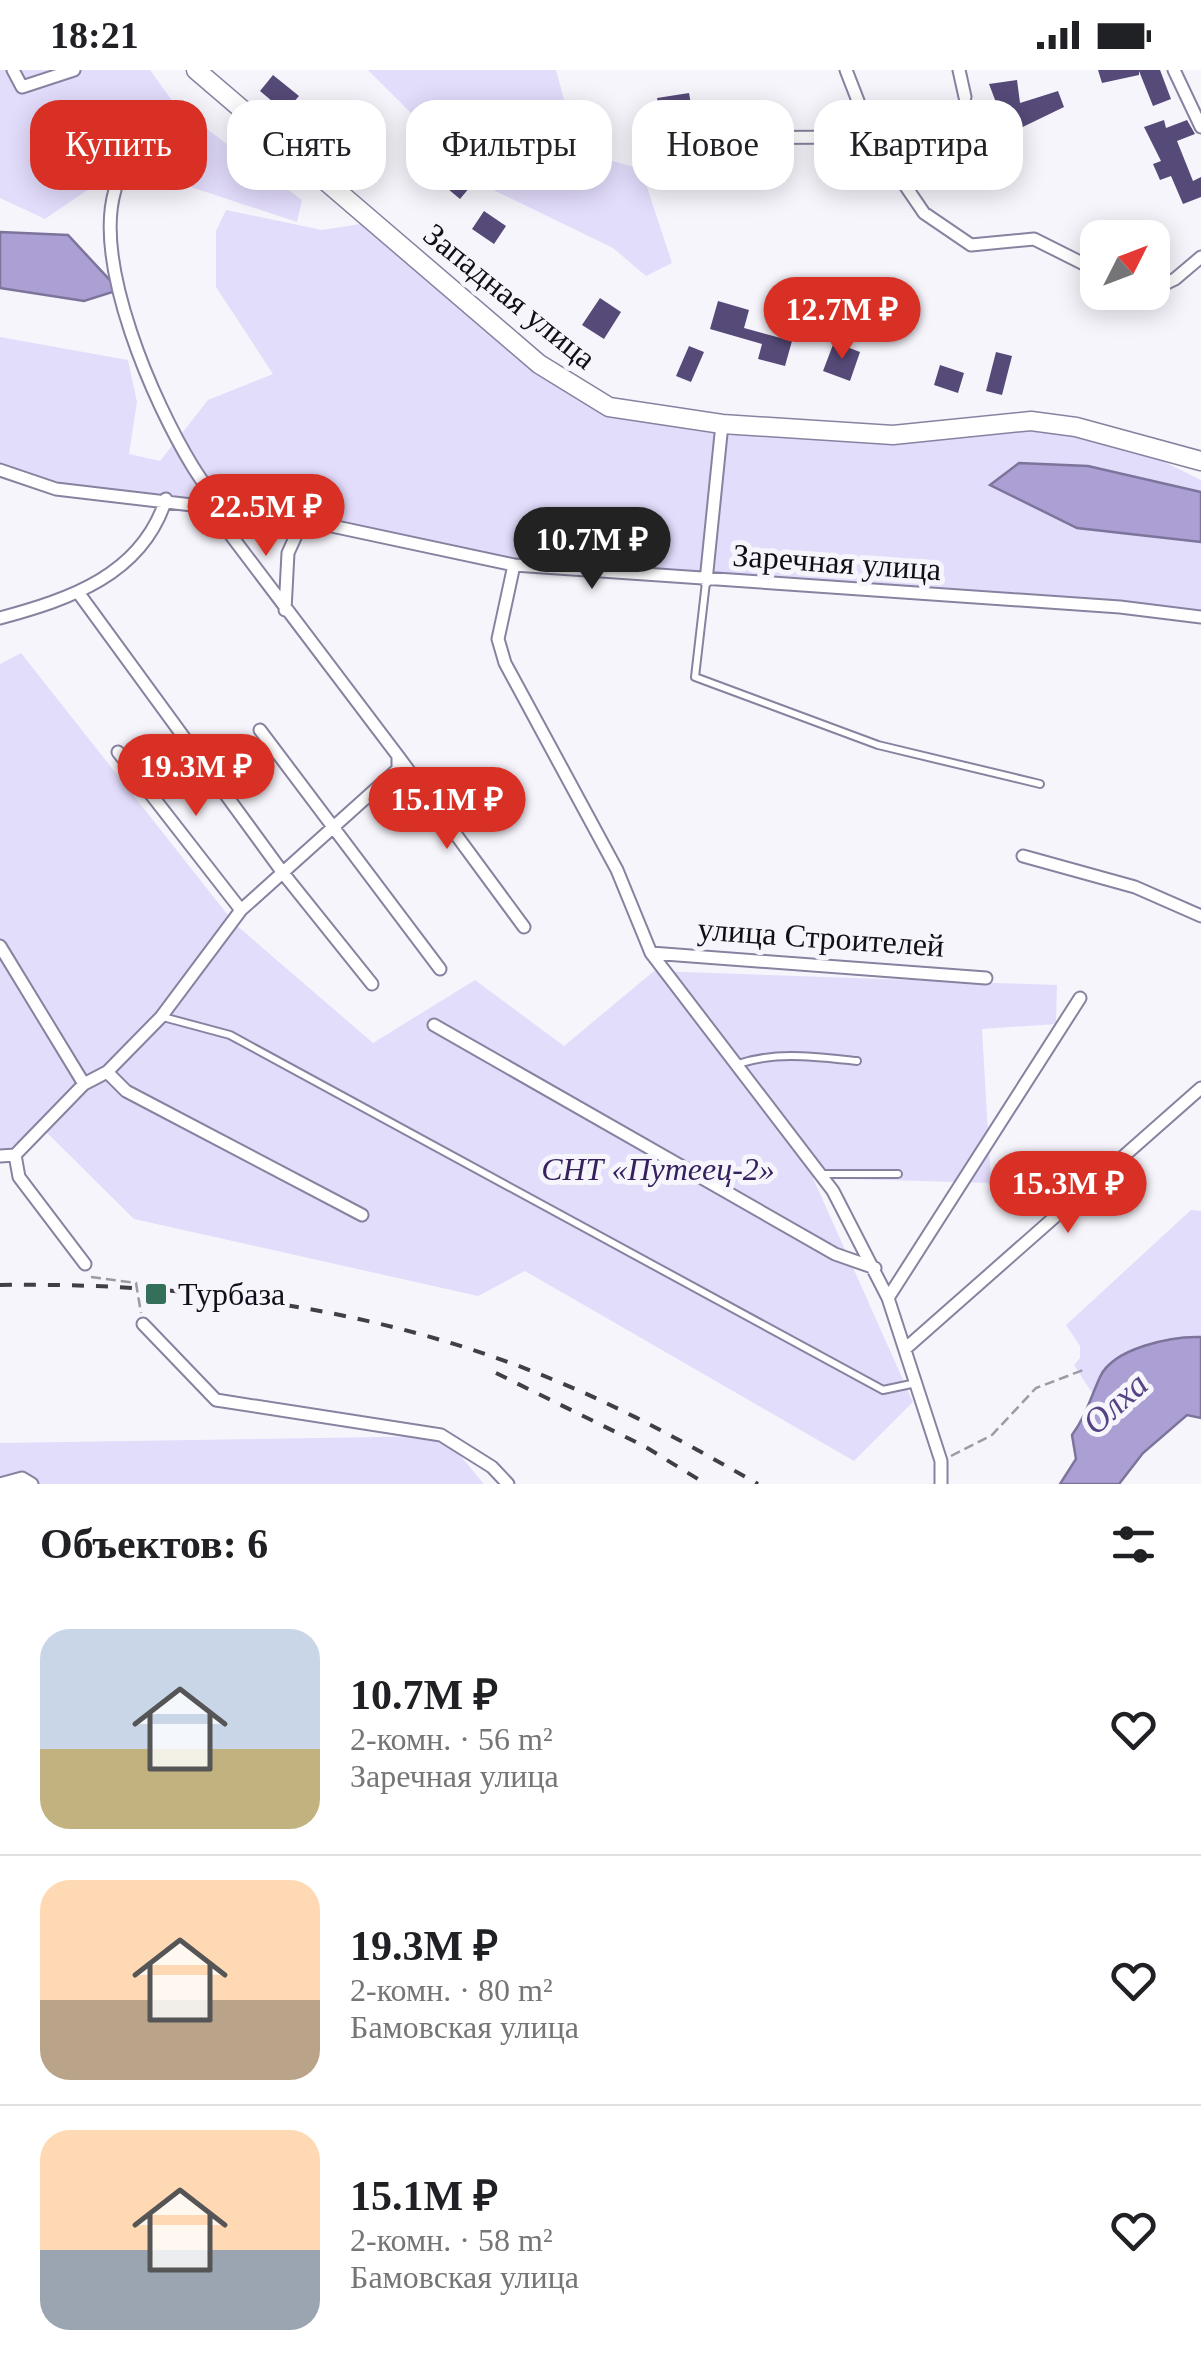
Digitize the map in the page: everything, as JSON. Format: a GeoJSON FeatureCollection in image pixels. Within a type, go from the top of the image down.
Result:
{"type":"FeatureCollection","features":[{"type":"Feature","properties":{"kind":"main road","name":"Западная улица"},"geometry":{"type":"LineString","coordinates":[[196,70],[524,351],[574,389],[609,407],[722,424],[893,434],[1030,421],[1076,426],[1201,461]]}},
{"type":"Feature","properties":{"kind":"street"},"geometry":{"type":"LineString","coordinates":[[13,70],[22,86],[74,70]]}},
{"type":"Feature","properties":{"kind":"street"},"geometry":{"type":"LineString","coordinates":[[846,70],[858,100]]}},
{"type":"Feature","properties":{"kind":"street"},"geometry":{"type":"LineString","coordinates":[[959,70],[965,97]]}},
{"type":"Feature","properties":{"kind":"street"},"geometry":{"type":"LineString","coordinates":[[1174,70],[1201,127]]}},
{"type":"Feature","properties":{"kind":"street"},"geometry":{"type":"LineString","coordinates":[[115,190],[109,212],[111,241],[134,338],[184,450],[223,510],[230,534],[459,832],[524,927]]}},
{"type":"Feature","properties":{"kind":"street"},"geometry":{"type":"LineString","coordinates":[[908,190],[924,213],[971,245],[1034,239],[1080,262]]}},
{"type":"Feature","properties":{"kind":"street"},"geometry":{"type":"LineString","coordinates":[[1170,281],[1201,256]]}},
{"type":"Feature","properties":{"kind":"street"},"geometry":{"type":"LineString","coordinates":[[706,581],[722,424]]}},
{"type":"Feature","properties":{"kind":"street","name":"Заречная улица"},"geometry":{"type":"LineString","coordinates":[[0,470],[56,489],[303,520],[514,565],[1120,607],[1201,617]]}},
{"type":"Feature","properties":{"kind":"street"},"geometry":{"type":"LineString","coordinates":[[0,618],[80,595],[110,576],[160,519],[166,500]]}},
{"type":"Feature","properties":{"kind":"street"},"geometry":{"type":"LineString","coordinates":[[285,610],[288,552],[303,520]]}},
{"type":"Feature","properties":{"kind":"street"},"geometry":{"type":"LineString","coordinates":[[514,565],[498,639],[506,663],[617,870],[651,952],[822,1174],[875,1268],[906,1349],[941,1462],[941,1484]]}},
{"type":"Feature","properties":{"kind":"street"},"geometry":{"type":"LineString","coordinates":[[80,595],[283,873],[372,984]]}},
{"type":"Feature","properties":{"kind":"street"},"geometry":{"type":"LineString","coordinates":[[260,730],[333,832],[440,969]]}},
{"type":"Feature","properties":{"kind":"street"},"geometry":{"type":"LineString","coordinates":[[118,752],[242,910]]}},
{"type":"Feature","properties":{"kind":"street"},"geometry":{"type":"LineString","coordinates":[[0,1156],[15,1155],[84,1084],[106,1072],[162,1017],[242,910],[333,832],[398,769],[398,756]]}},
{"type":"Feature","properties":{"kind":"street"},"geometry":{"type":"LineString","coordinates":[[1022,856],[1136,887],[1201,916]]}},
{"type":"Feature","properties":{"kind":"street"},"geometry":{"type":"LineString","coordinates":[[0,946],[84,1084]]}},
{"type":"Feature","properties":{"kind":"street","name":"улица Строителей"},"geometry":{"type":"LineString","coordinates":[[651,952],[986,978]]}},
{"type":"Feature","properties":{"kind":"street"},"geometry":{"type":"LineString","coordinates":[[888,1298],[1080,998]]}},
{"type":"Feature","properties":{"kind":"street"},"geometry":{"type":"LineString","coordinates":[[434,1025],[805,1238],[875,1268]]}},
{"type":"Feature","properties":{"kind":"street"},"geometry":{"type":"LineString","coordinates":[[106,1072],[126,1091],[362,1215]]}},
{"type":"Feature","properties":{"kind":"street"},"geometry":{"type":"LineString","coordinates":[[906,1349],[1201,1088]]}},
{"type":"Feature","properties":{"kind":"street"},"geometry":{"type":"LineString","coordinates":[[15,1155],[19,1177],[85,1264]]}},
{"type":"Feature","properties":{"kind":"street"},"geometry":{"type":"LineString","coordinates":[[144,1324],[216,1400],[440,1435],[492,1467],[508,1484]]}},
{"type":"Feature","properties":{"kind":"street"},"geometry":{"type":"LineString","coordinates":[[0,1484],[22,1478],[32,1484]]}},
{"type":"Feature","properties":{"kind":"lane"},"geometry":{"type":"LineString","coordinates":[[706,581],[695,677],[878,745],[1040,784]]}},
{"type":"Feature","properties":{"kind":"lane"},"geometry":{"type":"LineString","coordinates":[[162,1017],[230,1035],[884,1390],[916,1383]]}},
{"type":"Feature","properties":{"kind":"lane"},"geometry":{"type":"LineString","coordinates":[[738,1064],[757,1058],[801,1056],[857,1061]]}},
{"type":"Feature","properties":{"kind":"lane"},"geometry":{"type":"LineString","coordinates":[[822,1174],[898,1174]]}},
{"type":"Feature","properties":{"kind":"path"},"geometry":{"type":"LineString","coordinates":[[85,1264],[90,1277],[136,1282],[144,1324]]}},
{"type":"Feature","properties":{"kind":"path"},"geometry":{"type":"LineString","coordinates":[[941,1462],[992,1436],[1036,1388],[1086,1369]]}},
{"type":"Feature","properties":{"kind":"green space"},"geometry":{"type":"Polygon","coordinates":[[[0,70],[150,70],[172,100],[30,100],[30,190],[87,190],[45,219],[0,198],[0,70]]]}},
{"type":"Feature","properties":{"kind":"green space"},"geometry":{"type":"Polygon","coordinates":[[[368,70],[556,70],[564,100],[406,100],[406,108],[368,70]]]}},
{"type":"Feature","properties":{"kind":"green space"},"geometry":{"type":"Polygon","coordinates":[[[207,129],[227,144],[227,190],[289,190],[302,200],[297,222],[200,190],[207,190],[207,129]]]}},
{"type":"Feature","properties":{"kind":"green space"},"geometry":{"type":"Polygon","coordinates":[[[612,161],[632,166],[632,190],[648,190],[672,263],[646,276],[613,248],[493,190],[612,190],[612,161]]]}},
{"type":"Feature","properties":{"kind":"green space"},"geometry":{"type":"Polygon","coordinates":[[[226,210],[322,230],[373,222],[539,364],[609,407],[864,431],[1003,421],[1114,437],[1201,480],[1201,492],[1088,466],[1077,528],[1201,542],[1201,617],[514,565],[285,516],[56,489],[0,470],[0,337],[128,360],[137,402],[129,454],[160,461],[208,400],[273,374],[216,287],[216,231],[226,210]]]}},
{"type":"Feature","properties":{"kind":"green space","name":"СНТ «Путеец-2»"},"geometry":{"type":"Polygon","coordinates":[[[21,653],[235,924],[373,1043],[475,980],[564,1046],[654,971],[1057,985],[1056,1024],[982,1029],[991,1183],[813,1178],[913,1402],[854,1461],[525,1271],[478,1296],[134,1219],[39,1125],[0,1156],[0,664],[21,653]]]}},
{"type":"Feature","properties":{"kind":"green space"},"geometry":{"type":"Polygon","coordinates":[[[1191,1210],[1201,1211],[1201,1337],[1135,1349],[1101,1373],[1094,1396],[1074,1365],[1080,1358],[1080,1346],[1066,1325],[1191,1210]]]}},
{"type":"Feature","properties":{"kind":"green space"},"geometry":{"type":"Polygon","coordinates":[[[444,1436],[484,1484],[0,1484],[0,1443],[444,1436]]]}},
{"type":"Feature","properties":{"kind":"water"},"geometry":{"type":"Polygon","coordinates":[[[0,232],[68,235],[119,290],[84,301],[0,288],[0,232]]]}},
{"type":"Feature","properties":{"kind":"water"},"geometry":{"type":"Polygon","coordinates":[[[1019,463],[1088,466],[1201,492],[1201,542],[1077,528],[990,485],[1019,463]]]}},
{"type":"Feature","properties":{"kind":"water","name":"Олха"},"geometry":{"type":"Polygon","coordinates":[[[1201,1337],[1201,1418],[1187,1415],[1143,1453],[1119,1484],[1060,1484],[1076,1459],[1072,1435],[1107,1367],[1144,1346],[1201,1337]]]}},
{"type":"Feature","properties":{"kind":"building"},"geometry":{"type":"Polygon","coordinates":[[[1098,70],[1160,70],[1171,99],[1153,106],[1139,71],[1139,75],[1102,83],[1098,70]]]}},
{"type":"Feature","properties":{"kind":"building"},"geometry":{"type":"Polygon","coordinates":[[[273,75],[299,96],[296,100],[271,100],[260,91],[273,75]]]}},
{"type":"Feature","properties":{"kind":"building"},"geometry":{"type":"Polygon","coordinates":[[[1017,80],[1020,100],[995,100],[989,84],[1017,80]]]}},
{"type":"Feature","properties":{"kind":"building"},"geometry":{"type":"Polygon","coordinates":[[[1058,91],[1064,107],[1023,127],[1023,102],[1058,91]]]}},
{"type":"Feature","properties":{"kind":"building"},"geometry":{"type":"Polygon","coordinates":[[[689,93],[690,100],[657,100],[689,93]]]}},
{"type":"Feature","properties":{"kind":"building"},"geometry":{"type":"Polygon","coordinates":[[[1164,120],[1166,128],[1187,120],[1195,134],[1177,141],[1193,181],[1201,177],[1201,197],[1183,204],[1171,176],[1160,180],[1153,164],[1161,161],[1144,127],[1164,120]]]}},
{"type":"Feature","properties":{"kind":"building"},"geometry":{"type":"Polygon","coordinates":[[[449,190],[468,190],[460,199],[449,190]]]}},
{"type":"Feature","properties":{"kind":"building"},"geometry":{"type":"Polygon","coordinates":[[[484,211],[506,226],[494,244],[472,229],[484,211]]]}},
{"type":"Feature","properties":{"kind":"building"},"geometry":{"type":"Polygon","coordinates":[[[600,298],[621,312],[604,339],[582,325],[600,298]]]}},
{"type":"Feature","properties":{"kind":"building"},"geometry":{"type":"Polygon","coordinates":[[[718,301],[749,310],[744,328],[792,341],[785,366],[758,359],[762,344],[710,329],[718,301]]]}},
{"type":"Feature","properties":{"kind":"building"},"geometry":{"type":"Polygon","coordinates":[[[834,342],[860,352],[850,381],[823,371],[834,342]]]}},
{"type":"Feature","properties":{"kind":"building"},"geometry":{"type":"Polygon","coordinates":[[[689,346],[704,352],[691,382],[676,376],[689,346]]]}},
{"type":"Feature","properties":{"kind":"building"},"geometry":{"type":"Polygon","coordinates":[[[996,352],[1012,356],[1002,395],[986,391],[996,352]]]}},
{"type":"Feature","properties":{"kind":"building"},"geometry":{"type":"Polygon","coordinates":[[[940,365],[964,373],[958,393],[934,385],[940,365]]]}},
{"type":"Feature","properties":{"kind":"railway"},"geometry":{"type":"LineString","coordinates":[[0,1285],[140,1288],[211,1295],[282,1304],[421,1334],[580,1391],[758,1484]]}},
{"type":"Feature","properties":{"kind":"railway"},"geometry":{"type":"LineString","coordinates":[[496,1373],[644,1446],[706,1484]]}},
{"type":"Feature","properties":{"kind":"place","name":"Турбаза"},"geometry":{"type":"Point","coordinates":[156,1294]}}]}
